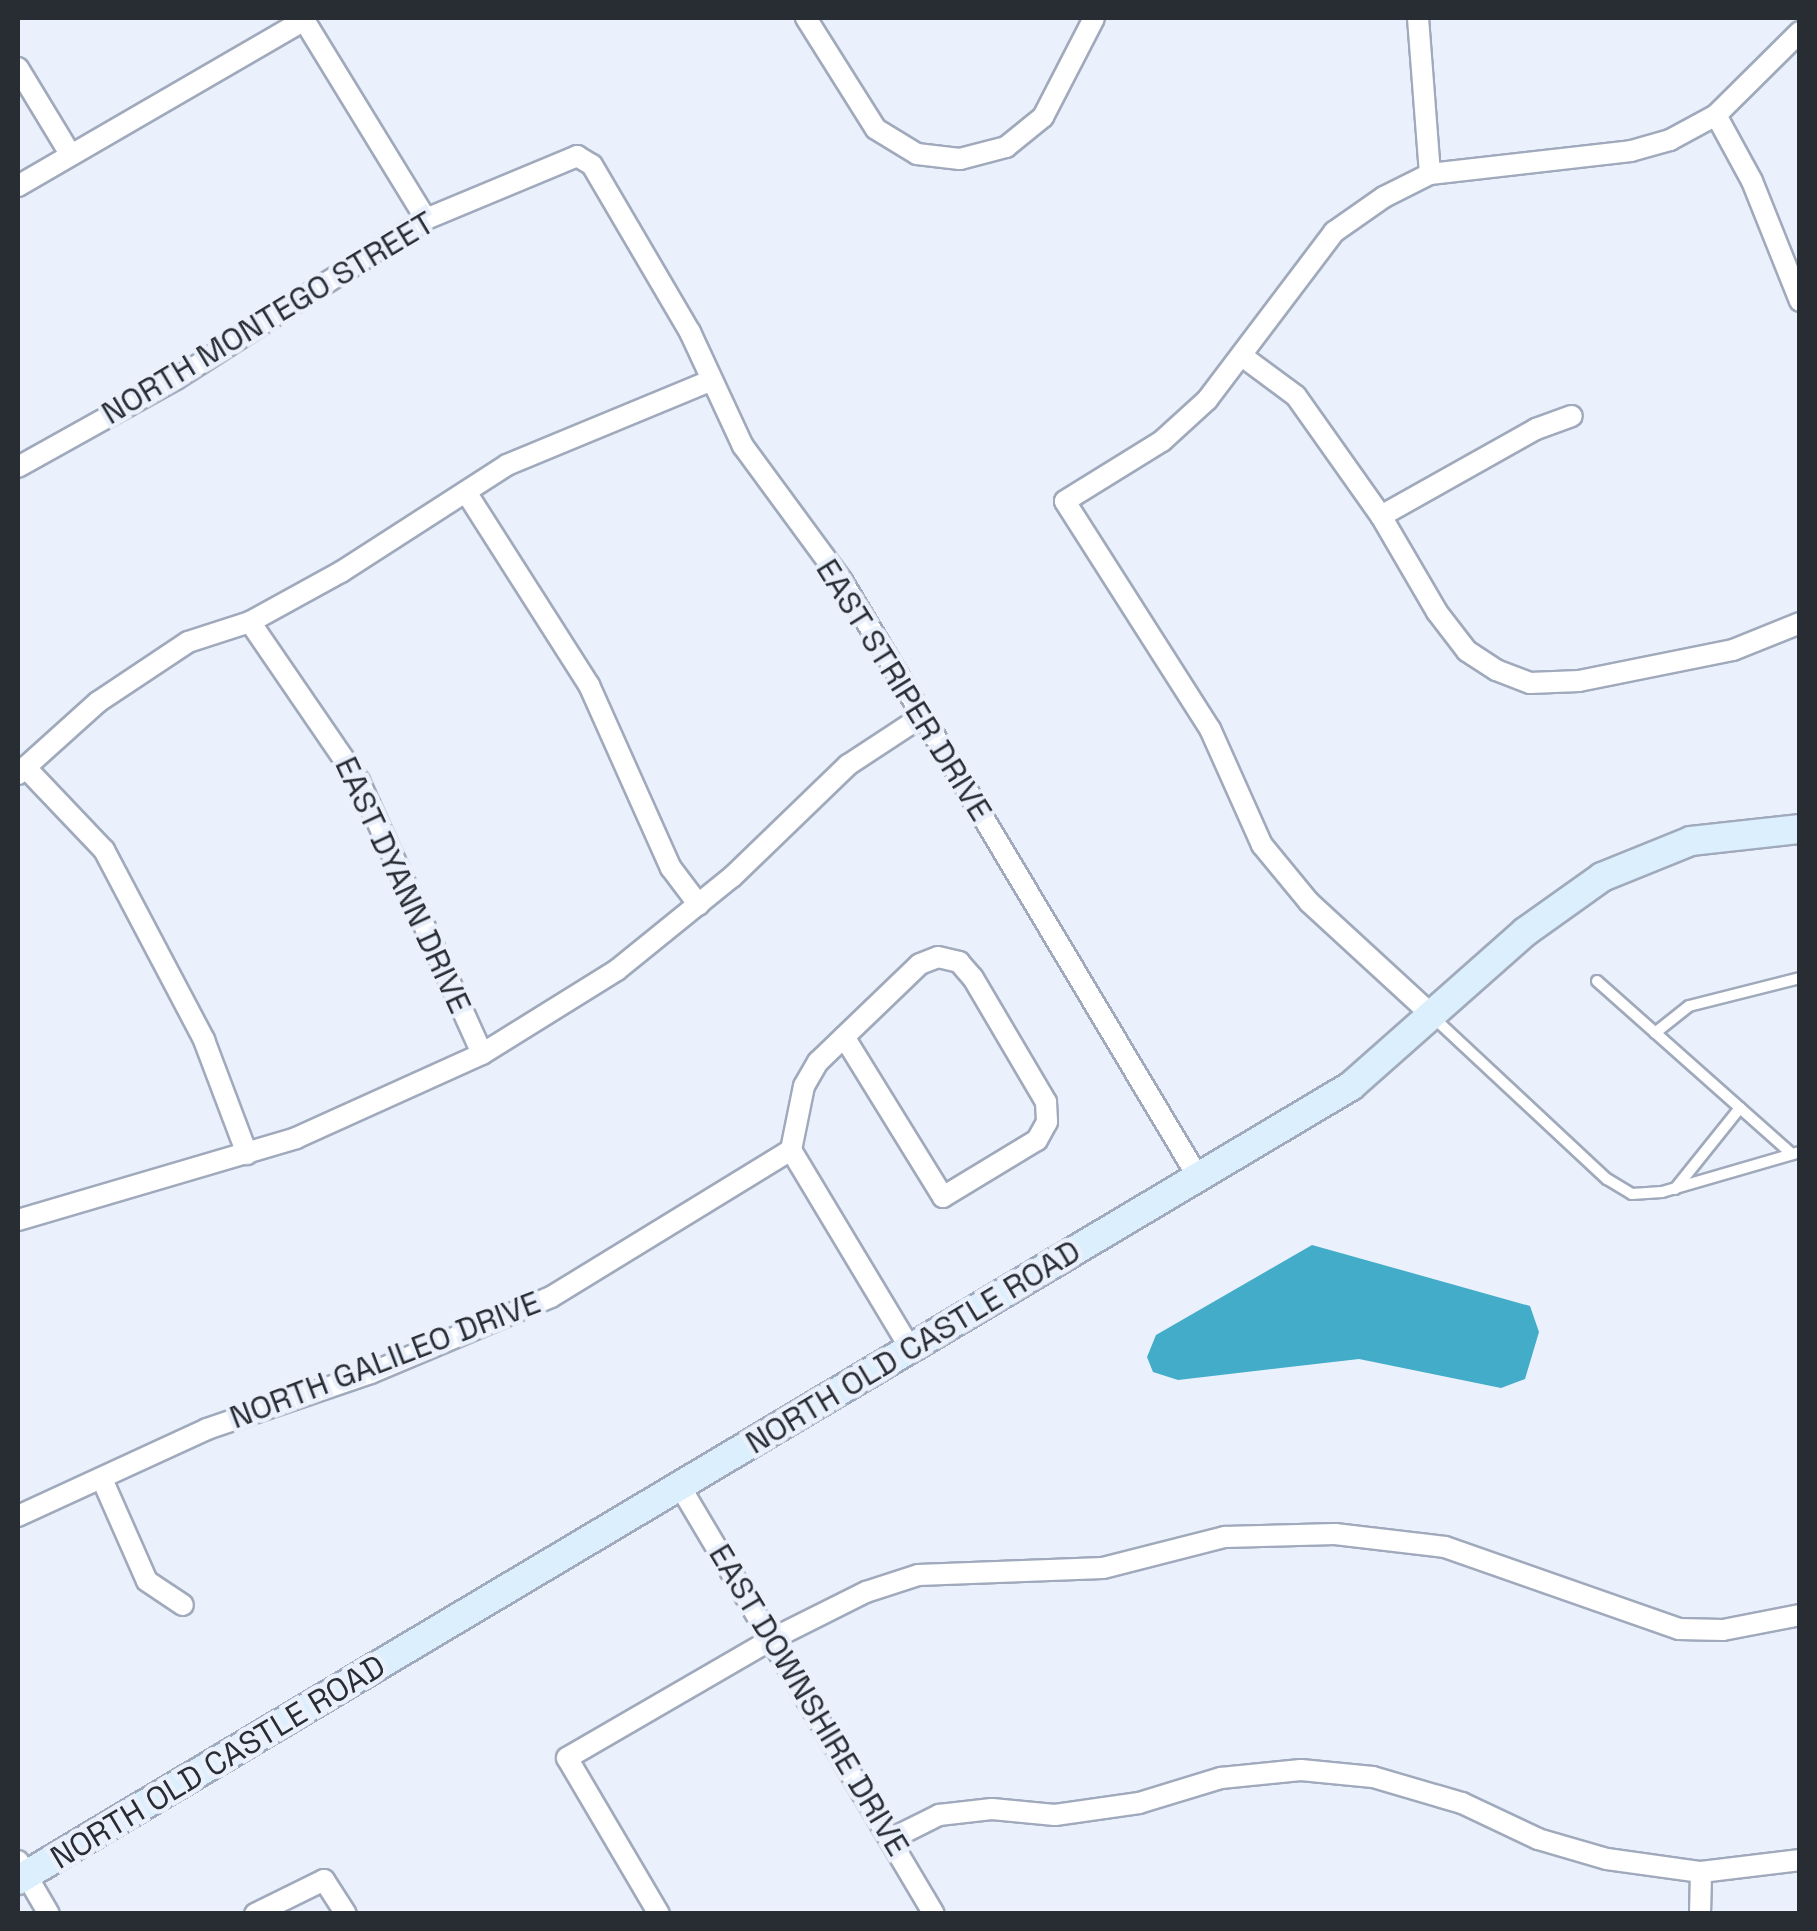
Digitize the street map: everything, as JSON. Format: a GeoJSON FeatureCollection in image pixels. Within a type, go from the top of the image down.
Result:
{"type":"FeatureCollection","features":[{"type":"Feature","properties":{"kind":"street"},"geometry":{"type":"LineString","coordinates":[[806,18],[876,129],[917,154],[960,159],[1006,147],[1043,117],[1094,18]]}},
{"type":"Feature","properties":{"kind":"street"},"geometry":{"type":"LineString","coordinates":[[1418,18],[1430,174]]}},
{"type":"Feature","properties":{"kind":"street"},"geometry":{"type":"LineString","coordinates":[[18,186],[304,20],[426,219]]}},
{"type":"Feature","properties":{"kind":"street"},"geometry":{"type":"LineString","coordinates":[[1433,1016],[1309,902],[1262,845],[1210,729],[1065,500],[1162,441],[1208,400],[1334,232],[1430,174],[1631,151],[1670,140],[1716,115],[1800,32]]}},
{"type":"Feature","properties":{"kind":"street"},"geometry":{"type":"LineString","coordinates":[[18,68],[70,154]]}},
{"type":"Feature","properties":{"kind":"street"},"geometry":{"type":"LineString","coordinates":[[1716,115],[1752,181],[1800,300]]}},
{"type":"Feature","properties":{"kind":"street","name":"NORTH MONTEGO STREET"},"geometry":{"type":"LineString","coordinates":[[18,466],[176,379],[426,219],[577,156]]}},
{"type":"Feature","properties":{"kind":"street","name":"EAST STRIPER DRIVE"},"geometry":{"type":"LineString","coordinates":[[577,156],[592,166],[681,317],[751,458],[842,581],[1198,1177]]}},
{"type":"Feature","properties":{"kind":"street"},"geometry":{"type":"LineString","coordinates":[[1242,356],[1296,396],[1381,516],[1467,651],[1530,683],[1579,682],[1733,650],[1800,623]]}},
{"type":"Feature","properties":{"kind":"street"},"geometry":{"type":"LineString","coordinates":[[247,1154],[204,1040],[104,850],[21,771],[98,702],[188,642],[250,622],[554,442],[710,382]]}},
{"type":"Feature","properties":{"kind":"street"},"geometry":{"type":"LineString","coordinates":[[1381,516],[1536,429],[1572,416]]}},
{"type":"Feature","properties":{"kind":"street"},"geometry":{"type":"LineString","coordinates":[[466,492],[589,685],[671,868],[699,905]]}},
{"type":"Feature","properties":{"kind":"street","name":"EAST DYANN DRIVE"},"geometry":{"type":"LineString","coordinates":[[250,622],[359,780],[482,1054]]}},
{"type":"Feature","properties":{"kind":"street"},"geometry":{"type":"LineString","coordinates":[[18,1220],[247,1154],[344,1120],[482,1054],[617,970],[699,905],[848,764],[921,717]]}},
{"type":"Feature","properties":{"kind":"street","name":"NORTH OLD CASTLE ROAD"},"geometry":{"type":"LineString","coordinates":[[20,1872],[681,1488],[910,1346],[1351,1086],[1526,932],[1602,877],[1691,841],[1800,828]]}},
{"type":"Feature","properties":{"kind":"street"},"geometry":{"type":"LineString","coordinates":[[844,1037],[943,1197],[1037,1140],[1048,1122],[1046,1102],[959,962],[938,956],[920,964],[844,1037],[804,1086],[791,1150],[910,1346]]}},
{"type":"Feature","properties":{"kind":"street","name":"NORTH GALILEO DRIVE"},"geometry":{"type":"LineString","coordinates":[[18,1516],[207,1429],[372,1373],[551,1297],[791,1150]]}},
{"type":"Feature","properties":{"kind":"street"},"geometry":{"type":"LineString","coordinates":[[102,1479],[146,1581],[183,1605]]}},
{"type":"Feature","properties":{"kind":"street","name":"EAST DOWNSHIRE DRIVE"},"geometry":{"type":"LineString","coordinates":[[681,1488],[774,1638],[934,1914]]}},
{"type":"Feature","properties":{"kind":"street"},"geometry":{"type":"LineString","coordinates":[[658,1914],[567,1758],[774,1638],[866,1592],[918,1574],[1103,1568],[1225,1537],[1335,1534],[1445,1546],[1679,1629],[1723,1630],[1800,1615]]}},
{"type":"Feature","properties":{"kind":"street"},"geometry":{"type":"LineString","coordinates":[[891,1840],[939,1814],[992,1809],[1055,1815],[1139,1803],[1221,1778],[1301,1770],[1373,1777],[1462,1803],[1538,1839],[1607,1860],[1701,1872],[1800,1860]]}},
{"type":"Feature","properties":{"kind":"street"},"geometry":{"type":"LineString","coordinates":[[20,1872],[49,1914]]}},
{"type":"Feature","properties":{"kind":"street"},"geometry":{"type":"LineString","coordinates":[[1700,1914],[1701,1872]]}},
{"type":"Feature","properties":{"kind":"street"},"geometry":{"type":"LineString","coordinates":[[255,1914],[324,1880],[346,1914]]}},
{"type":"Feature","properties":{"kind":"lane"},"geometry":{"type":"LineString","coordinates":[[1655,1033],[1689,1006],[1800,978]]}},
{"type":"Feature","properties":{"kind":"lane"},"geometry":{"type":"LineString","coordinates":[[1598,981],[1796,1153]]}},
{"type":"Feature","properties":{"kind":"lane"},"geometry":{"type":"LineString","coordinates":[[1433,1016],[1618,1189],[1647,1196],[1796,1153]]}},
{"type":"Feature","properties":{"kind":"lane"},"geometry":{"type":"LineString","coordinates":[[1675,1189],[1740,1108]]}},
{"type":"Feature","properties":{"kind":"water"},"geometry":{"type":"Polygon","coordinates":[[[1312,1245],[1530,1306],[1539,1332],[1525,1379],[1501,1388],[1359,1359],[1178,1380],[1153,1372],[1147,1357],[1156,1335],[1312,1245]]]}}]}
